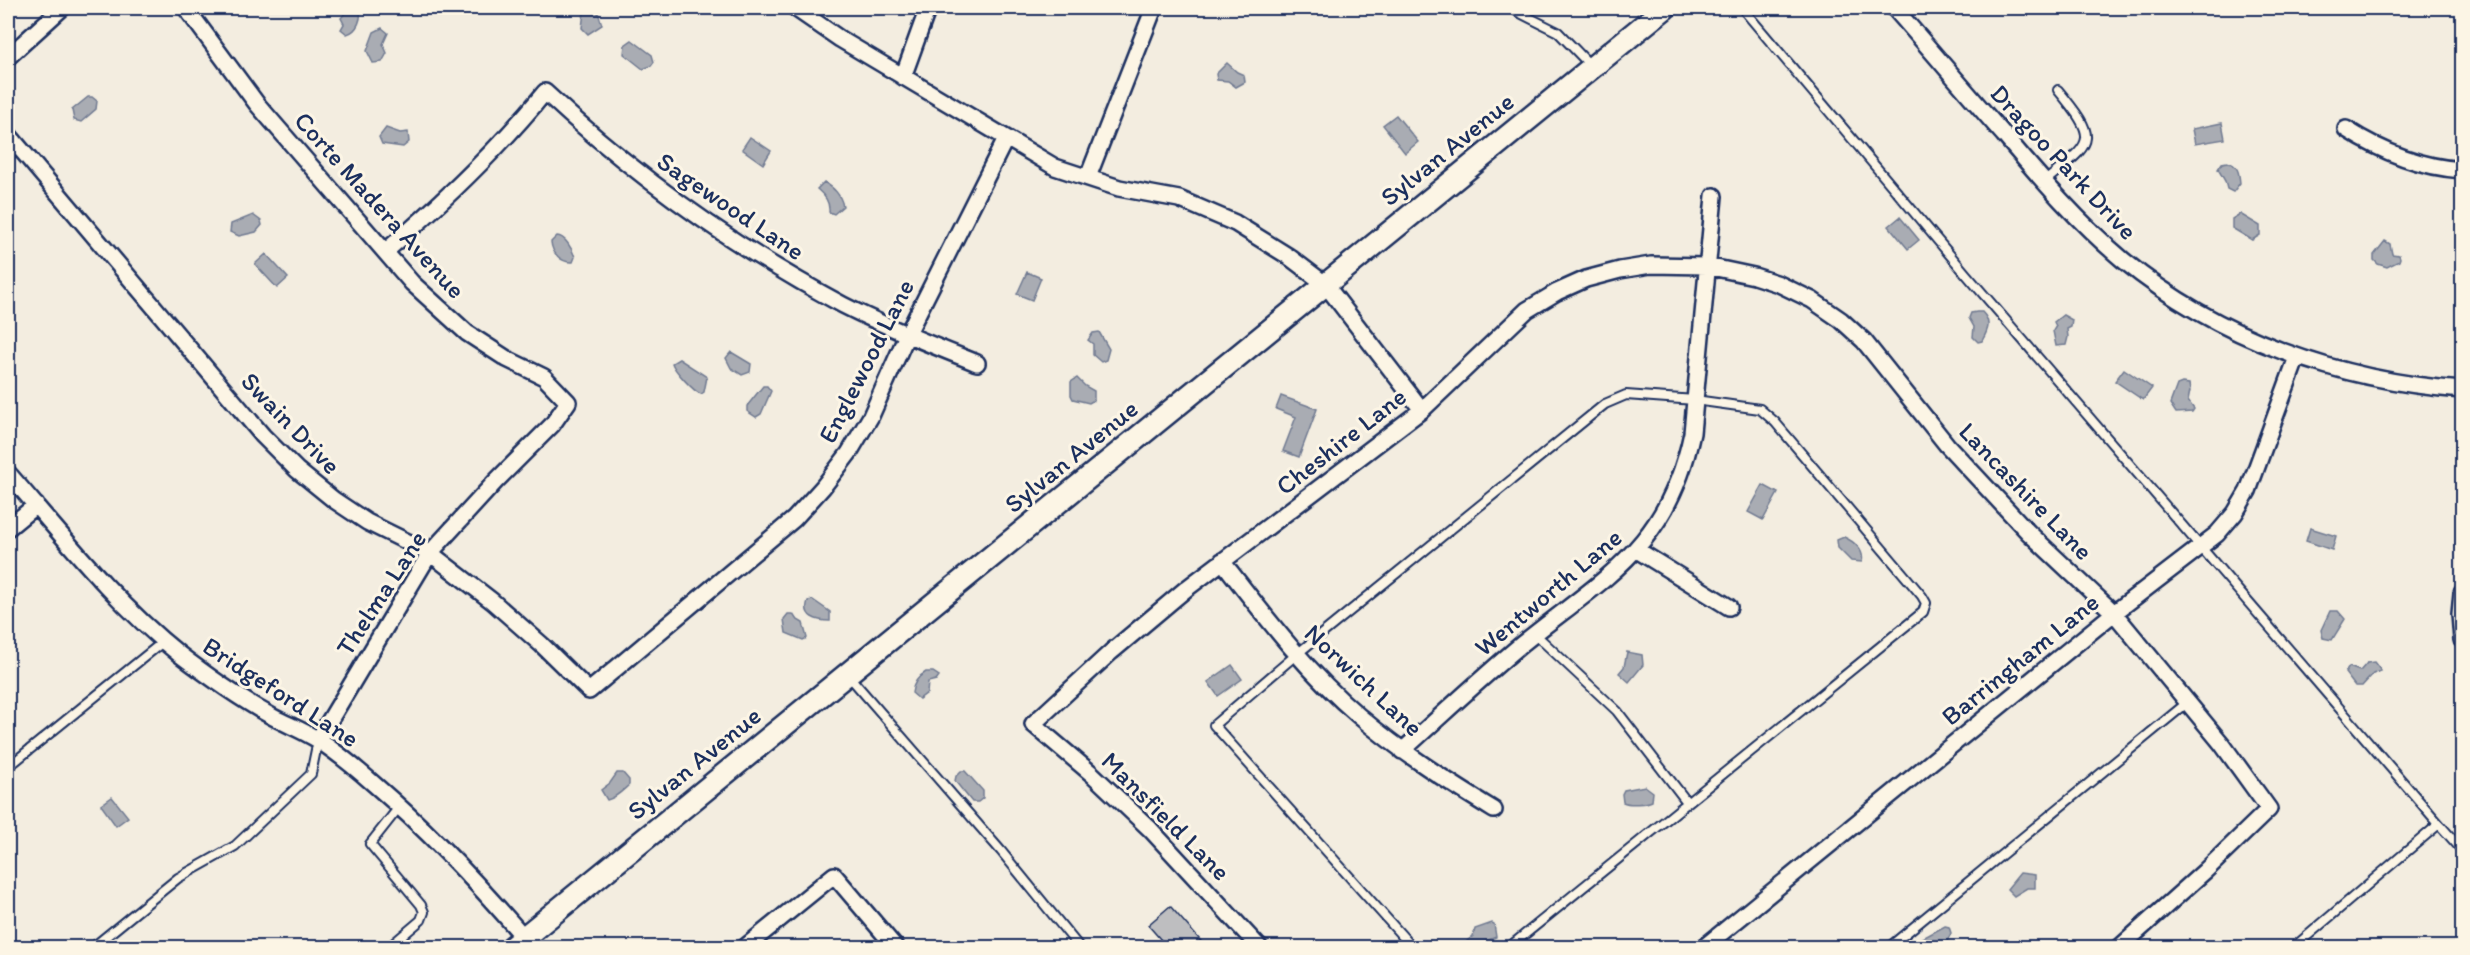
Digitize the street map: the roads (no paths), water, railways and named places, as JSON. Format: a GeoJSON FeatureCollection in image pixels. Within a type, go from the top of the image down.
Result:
{"type":"FeatureCollection","features":[{"type":"Feature","properties":{"kind":"main road","name":"Sylvan Avenue"},"geometry":{"type":"LineString","coordinates":[[523,944],[847,674],[1665,8]]}},
{"type":"Feature","properties":{"kind":"street"},"geometry":{"type":"LineString","coordinates":[[8,57],[62,8]]}},
{"type":"Feature","properties":{"kind":"street","name":"Corte Madera Avenue"},"geometry":{"type":"LineString","coordinates":[[186,8],[257,104],[412,283],[467,333],[507,358],[544,377],[568,402]]}},
{"type":"Feature","properties":{"kind":"street"},"geometry":{"type":"LineString","coordinates":[[795,8],[840,39],[1055,167],[1119,188],[1179,199],[1235,223],[1288,256],[1325,284],[1422,410]]}},
{"type":"Feature","properties":{"kind":"street"},"geometry":{"type":"LineString","coordinates":[[903,77],[928,8]]}},
{"type":"Feature","properties":{"kind":"street"},"geometry":{"type":"LineString","coordinates":[[1088,177],[1154,8]]}},
{"type":"Feature","properties":{"kind":"street","name":"Dragoo Park Drive"},"geometry":{"type":"LineString","coordinates":[[1894,8],[2044,182],[2124,261],[2166,292],[2207,317],[2297,357],[2385,380],[2463,390]]}},
{"type":"Feature","properties":{"kind":"street","name":"Sagewood Lane"},"geometry":{"type":"LineString","coordinates":[[386,251],[439,205],[486,159],[545,92],[617,156],[670,198],[778,269],[845,306],[976,363]]}},
{"type":"Feature","properties":{"kind":"street"},"geometry":{"type":"LineString","coordinates":[[2346,129],[2388,152],[2414,162],[2463,170]]}},
{"type":"Feature","properties":{"kind":"street","name":"Swain Drive"},"geometry":{"type":"LineString","coordinates":[[8,134],[247,418],[290,463],[334,500],[367,522],[430,554],[533,638],[589,691]]}},
{"type":"Feature","properties":{"kind":"street","name":"Englewood Lane"},"geometry":{"type":"LineString","coordinates":[[589,691],[794,519],[824,487],[849,453],[871,416],[908,335],[1006,138]]}},
{"type":"Feature","properties":{"kind":"street","name":"Wentworth Lane"},"geometry":{"type":"LineString","coordinates":[[1402,751],[1535,634],[1618,569],[1637,550],[1657,524],[1674,493],[1686,464],[1692,433],[1714,196]]}},
{"type":"Feature","properties":{"kind":"street","name":"Cheshire Lane"},"geometry":{"type":"LineString","coordinates":[[1033,724],[1111,652],[1222,561],[1422,410],[1527,310],[1557,292],[1586,279],[1620,270],[1651,265],[1707,266]]}},
{"type":"Feature","properties":{"kind":"street","name":"Lancashire Lane"},"geometry":{"type":"LineString","coordinates":[[1707,266],[1779,284],[1812,300],[1841,320],[1864,341],[1947,445],[2028,532],[2114,613],[2222,744],[2269,809],[2205,871],[2119,948]]}},
{"type":"Feature","properties":{"kind":"street","name":"Barringham Lane"},"geometry":{"type":"LineString","coordinates":[[1703,948],[2114,613],[2217,534],[2235,513],[2248,491],[2297,357]]}},
{"type":"Feature","properties":{"kind":"street","name":"Thelma Lane"},"geometry":{"type":"LineString","coordinates":[[318,740],[430,554],[496,481],[552,425],[568,402]]}},
{"type":"Feature","properties":{"kind":"street","name":"Bridgeford Lane"},"geometry":{"type":"LineString","coordinates":[[8,473],[100,580],[164,641],[226,688],[273,717],[318,740],[400,806],[445,850],[523,944]]}},
{"type":"Feature","properties":{"kind":"street"},"geometry":{"type":"LineString","coordinates":[[8,528],[36,505]]}},
{"type":"Feature","properties":{"kind":"street"},"geometry":{"type":"LineString","coordinates":[[1637,550],[1729,607]]}},
{"type":"Feature","properties":{"kind":"street","name":"Norwich Lane"},"geometry":{"type":"LineString","coordinates":[[1222,561],[1297,654],[1358,715],[1402,751],[1494,810]]}},
{"type":"Feature","properties":{"kind":"street"},"geometry":{"type":"LineString","coordinates":[[2463,593],[2460,614],[2463,640]]}},
{"type":"Feature","properties":{"kind":"street","name":"Mansfield Lane"},"geometry":{"type":"LineString","coordinates":[[1033,724],[1092,774],[1150,829],[1260,948]]}},
{"type":"Feature","properties":{"kind":"street"},"geometry":{"type":"LineString","coordinates":[[744,948],[834,875],[896,948]]}},
{"type":"Feature","properties":{"kind":"lane"},"geometry":{"type":"LineString","coordinates":[[1514,8],[1558,32],[1591,66]]}},
{"type":"Feature","properties":{"kind":"lane"},"geometry":{"type":"LineString","coordinates":[[1742,8],[1966,274],[2463,850]]}},
{"type":"Feature","properties":{"kind":"lane"},"geometry":{"type":"LineString","coordinates":[[2044,182],[2083,149],[2087,135],[2082,119],[2058,90]]}},
{"type":"Feature","properties":{"kind":"lane"},"geometry":{"type":"LineString","coordinates":[[1413,948],[1214,725],[1297,654],[1605,405],[1626,395],[1695,400],[1760,409],[1775,423],[1926,603],[1923,612],[1508,948]]}},
{"type":"Feature","properties":{"kind":"lane"},"geometry":{"type":"LineString","coordinates":[[1535,634],[1617,711],[1687,802]]}},
{"type":"Feature","properties":{"kind":"lane"},"geometry":{"type":"LineString","coordinates":[[8,767],[164,641]]}},
{"type":"Feature","properties":{"kind":"lane"},"geometry":{"type":"LineString","coordinates":[[847,674],[1001,851],[1080,948]]}},
{"type":"Feature","properties":{"kind":"lane"},"geometry":{"type":"LineString","coordinates":[[1888,948],[2188,702]]}},
{"type":"Feature","properties":{"kind":"lane"},"geometry":{"type":"LineString","coordinates":[[92,948],[178,878],[235,846],[311,774],[318,740]]}},
{"type":"Feature","properties":{"kind":"lane"},"geometry":{"type":"LineString","coordinates":[[388,948],[422,920],[424,912],[421,905],[370,844],[400,806]]}},
{"type":"Feature","properties":{"kind":"lane"},"geometry":{"type":"LineString","coordinates":[[2293,948],[2439,824]]}}]}
